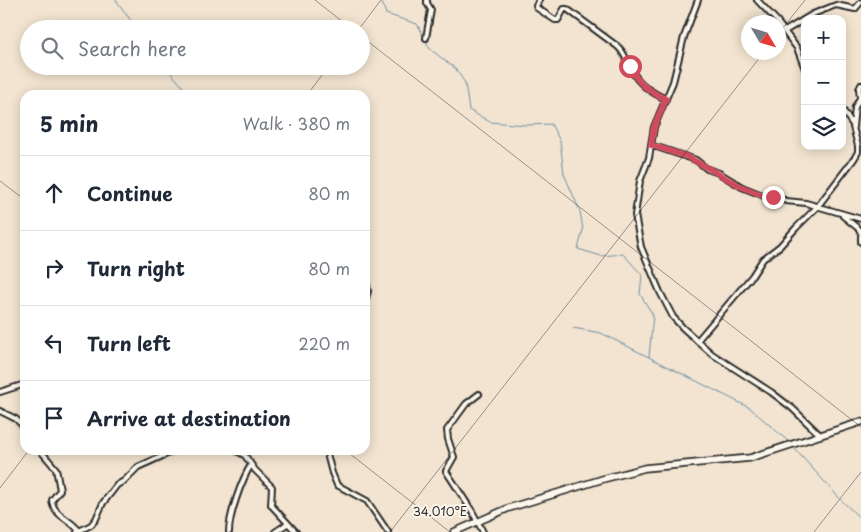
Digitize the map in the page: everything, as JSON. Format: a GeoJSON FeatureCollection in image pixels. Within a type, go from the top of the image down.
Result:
{"type":"FeatureCollection","features":[{"type":"Feature","properties":{"kind":"street"},"geometry":{"type":"LineString","coordinates":[[426,38],[431,10],[427,4],[428,0]]}},
{"type":"Feature","properties":{"kind":"street"},"geometry":{"type":"LineString","coordinates":[[538,0],[536,8],[554,20],[558,20],[564,9],[567,9],[617,46],[624,53],[632,71],[647,88],[666,99]]}},
{"type":"Feature","properties":{"kind":"street"},"geometry":{"type":"LineString","coordinates":[[698,0],[684,37],[673,82],[654,127],[649,158],[640,181],[635,215],[641,247],[673,317],[712,354],[772,392],[819,434]]}},
{"type":"Feature","properties":{"kind":"street"},"geometry":{"type":"LineString","coordinates":[[757,0],[771,15]]}},
{"type":"Feature","properties":{"kind":"street"},"geometry":{"type":"LineString","coordinates":[[786,30],[823,10],[840,4],[855,9],[861,2]]}},
{"type":"Feature","properties":{"kind":"street"},"geometry":{"type":"LineString","coordinates":[[786,32],[797,48],[802,60]]}},
{"type":"Feature","properties":{"kind":"street"},"geometry":{"type":"LineString","coordinates":[[697,341],[752,276],[763,258],[782,244],[818,206],[854,159],[858,152],[858,146],[853,125],[855,107],[860,98],[859,89],[861,85]]}},
{"type":"Feature","properties":{"kind":"street"},"geometry":{"type":"LineString","coordinates":[[846,115],[853,125]]}},
{"type":"Feature","properties":{"kind":"street"},"geometry":{"type":"LineString","coordinates":[[651,145],[696,160],[707,169],[719,173],[742,187],[767,197],[775,196],[786,201],[806,203],[861,219]]}},
{"type":"Feature","properties":{"kind":"street"},"geometry":{"type":"LineString","coordinates":[[841,214],[859,229],[861,242]]}},
{"type":"Feature","properties":{"kind":"street"},"geometry":{"type":"LineString","coordinates":[[0,392],[20,386]]}},
{"type":"Feature","properties":{"kind":"street"},"geometry":{"type":"LineString","coordinates":[[480,394],[466,404],[446,430],[454,456],[446,471],[483,532]]}},
{"type":"Feature","properties":{"kind":"street"},"geometry":{"type":"LineString","coordinates":[[0,411],[20,423]]}},
{"type":"Feature","properties":{"kind":"street"},"geometry":{"type":"LineString","coordinates":[[454,532],[508,508],[594,481],[645,468],[750,458],[819,434],[861,422]]}},
{"type":"Feature","properties":{"kind":"street"},"geometry":{"type":"LineString","coordinates":[[45,455],[54,465],[60,492],[52,500],[53,506],[63,518],[77,527],[78,532],[96,520],[103,503],[117,485],[124,481],[138,467],[165,455]]}},
{"type":"Feature","properties":{"kind":"street"},"geometry":{"type":"LineString","coordinates":[[244,455],[251,466],[272,486],[270,505],[296,532]]}},
{"type":"Feature","properties":{"kind":"street"},"geometry":{"type":"LineString","coordinates":[[327,455],[337,485],[367,501],[388,532]]}},
{"type":"Feature","properties":{"kind":"street"},"geometry":{"type":"LineString","coordinates":[[229,532],[230,519],[236,500],[251,466]]}},
{"type":"Feature","properties":{"kind":"street"},"geometry":{"type":"LineString","coordinates":[[275,532],[287,524]]}},
{"type":"Feature","properties":{"kind":"waterway"},"geometry":{"type":"LineString","coordinates":[[116,0],[130,20]]}},
{"type":"Feature","properties":{"kind":"waterway"},"geometry":{"type":"LineString","coordinates":[[381,0],[386,14],[417,24],[430,49],[456,69],[465,83],[469,110],[490,122],[526,125],[551,124],[560,141],[564,174],[580,211],[583,230],[578,249],[601,256],[623,254],[642,275],[640,294],[653,315],[649,357]]}},
{"type":"Feature","properties":{"kind":"waterway"},"geometry":{"type":"LineString","coordinates":[[173,75],[186,90]]}},
{"type":"Feature","properties":{"kind":"waterway"},"geometry":{"type":"LineString","coordinates":[[573,328],[601,333],[750,408],[789,442]]}},
{"type":"Feature","properties":{"kind":"waterway"},"geometry":{"type":"LineString","coordinates":[[793,447],[861,519]]}},
{"type":"Feature","properties":{"kind":"route"},"geometry":{"type":"LineString","coordinates":[[630,66],[647,88],[654,94],[666,99],[654,127],[651,145],[688,157],[742,187],[767,197],[773,197]]}}]}
